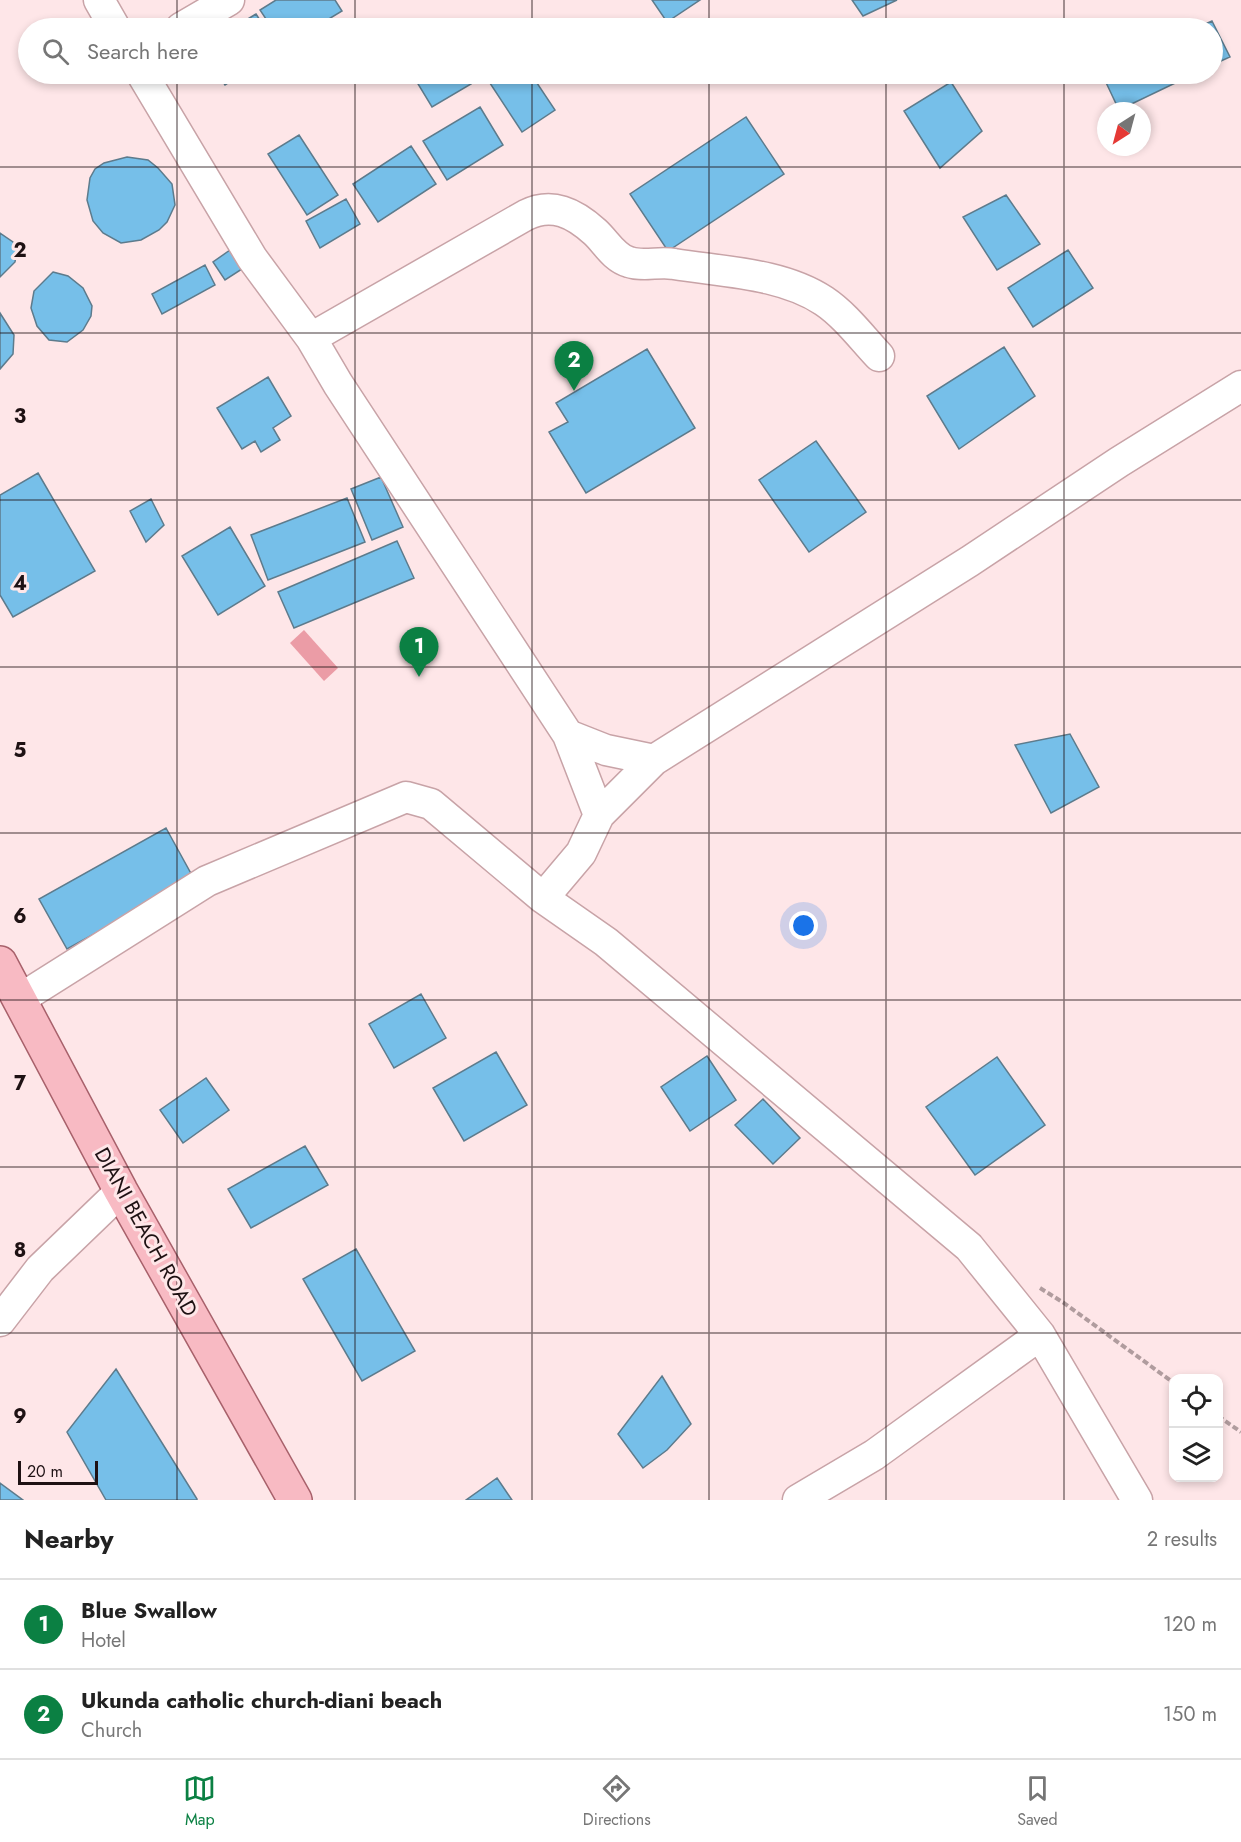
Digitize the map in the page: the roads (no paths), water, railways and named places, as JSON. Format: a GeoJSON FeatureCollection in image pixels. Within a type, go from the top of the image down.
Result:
{"type":"FeatureCollection","features":[{"type":"Feature","properties":{"kind":"main road","name":"DIANI BEACH ROAD"},"geometry":{"type":"LineString","coordinates":[[0,963],[121,1191],[295,1500]]}},
{"type":"Feature","properties":{"kind":"street"},"geometry":{"type":"LineString","coordinates":[[99,0],[110,18]]}},
{"type":"Feature","properties":{"kind":"street"},"geometry":{"type":"LineString","coordinates":[[198,18],[229,0]]}},
{"type":"Feature","properties":{"kind":"street"},"geometry":{"type":"LineString","coordinates":[[148,84],[252,258],[311,338],[338,384],[568,735],[599,815]]}},
{"type":"Feature","properties":{"kind":"street"},"geometry":{"type":"LineString","coordinates":[[311,338],[526,215],[539,209],[556,208],[594,231],[611,251],[628,262],[661,261],[784,283],[814,296],[832,308],[879,356]]}},
{"type":"Feature","properties":{"kind":"street"},"geometry":{"type":"LineString","coordinates":[[543,898],[581,853],[599,815],[654,760],[970,561],[1119,462],[1241,386]]}},
{"type":"Feature","properties":{"kind":"street"},"geometry":{"type":"LineString","coordinates":[[568,735],[606,750],[654,760]]}},
{"type":"Feature","properties":{"kind":"street"},"geometry":{"type":"LineString","coordinates":[[20,999],[207,880],[406,797],[431,804],[543,898],[606,942],[969,1247],[1040,1335],[1137,1500]]}},
{"type":"Feature","properties":{"kind":"street"},"geometry":{"type":"LineString","coordinates":[[0,1321],[40,1269],[121,1191]]}},
{"type":"Feature","properties":{"kind":"street"},"geometry":{"type":"LineString","coordinates":[[798,1500],[874,1455],[1040,1335]]}},
{"type":"Feature","properties":{"kind":"place","name":"Ukunda catholic church-diani beach"},"geometry":{"type":"Point","coordinates":[574,391]}},
{"type":"Feature","properties":{"kind":"place","name":"Blue Swallow"},"geometry":{"type":"Point","coordinates":[419,677]}}]}
